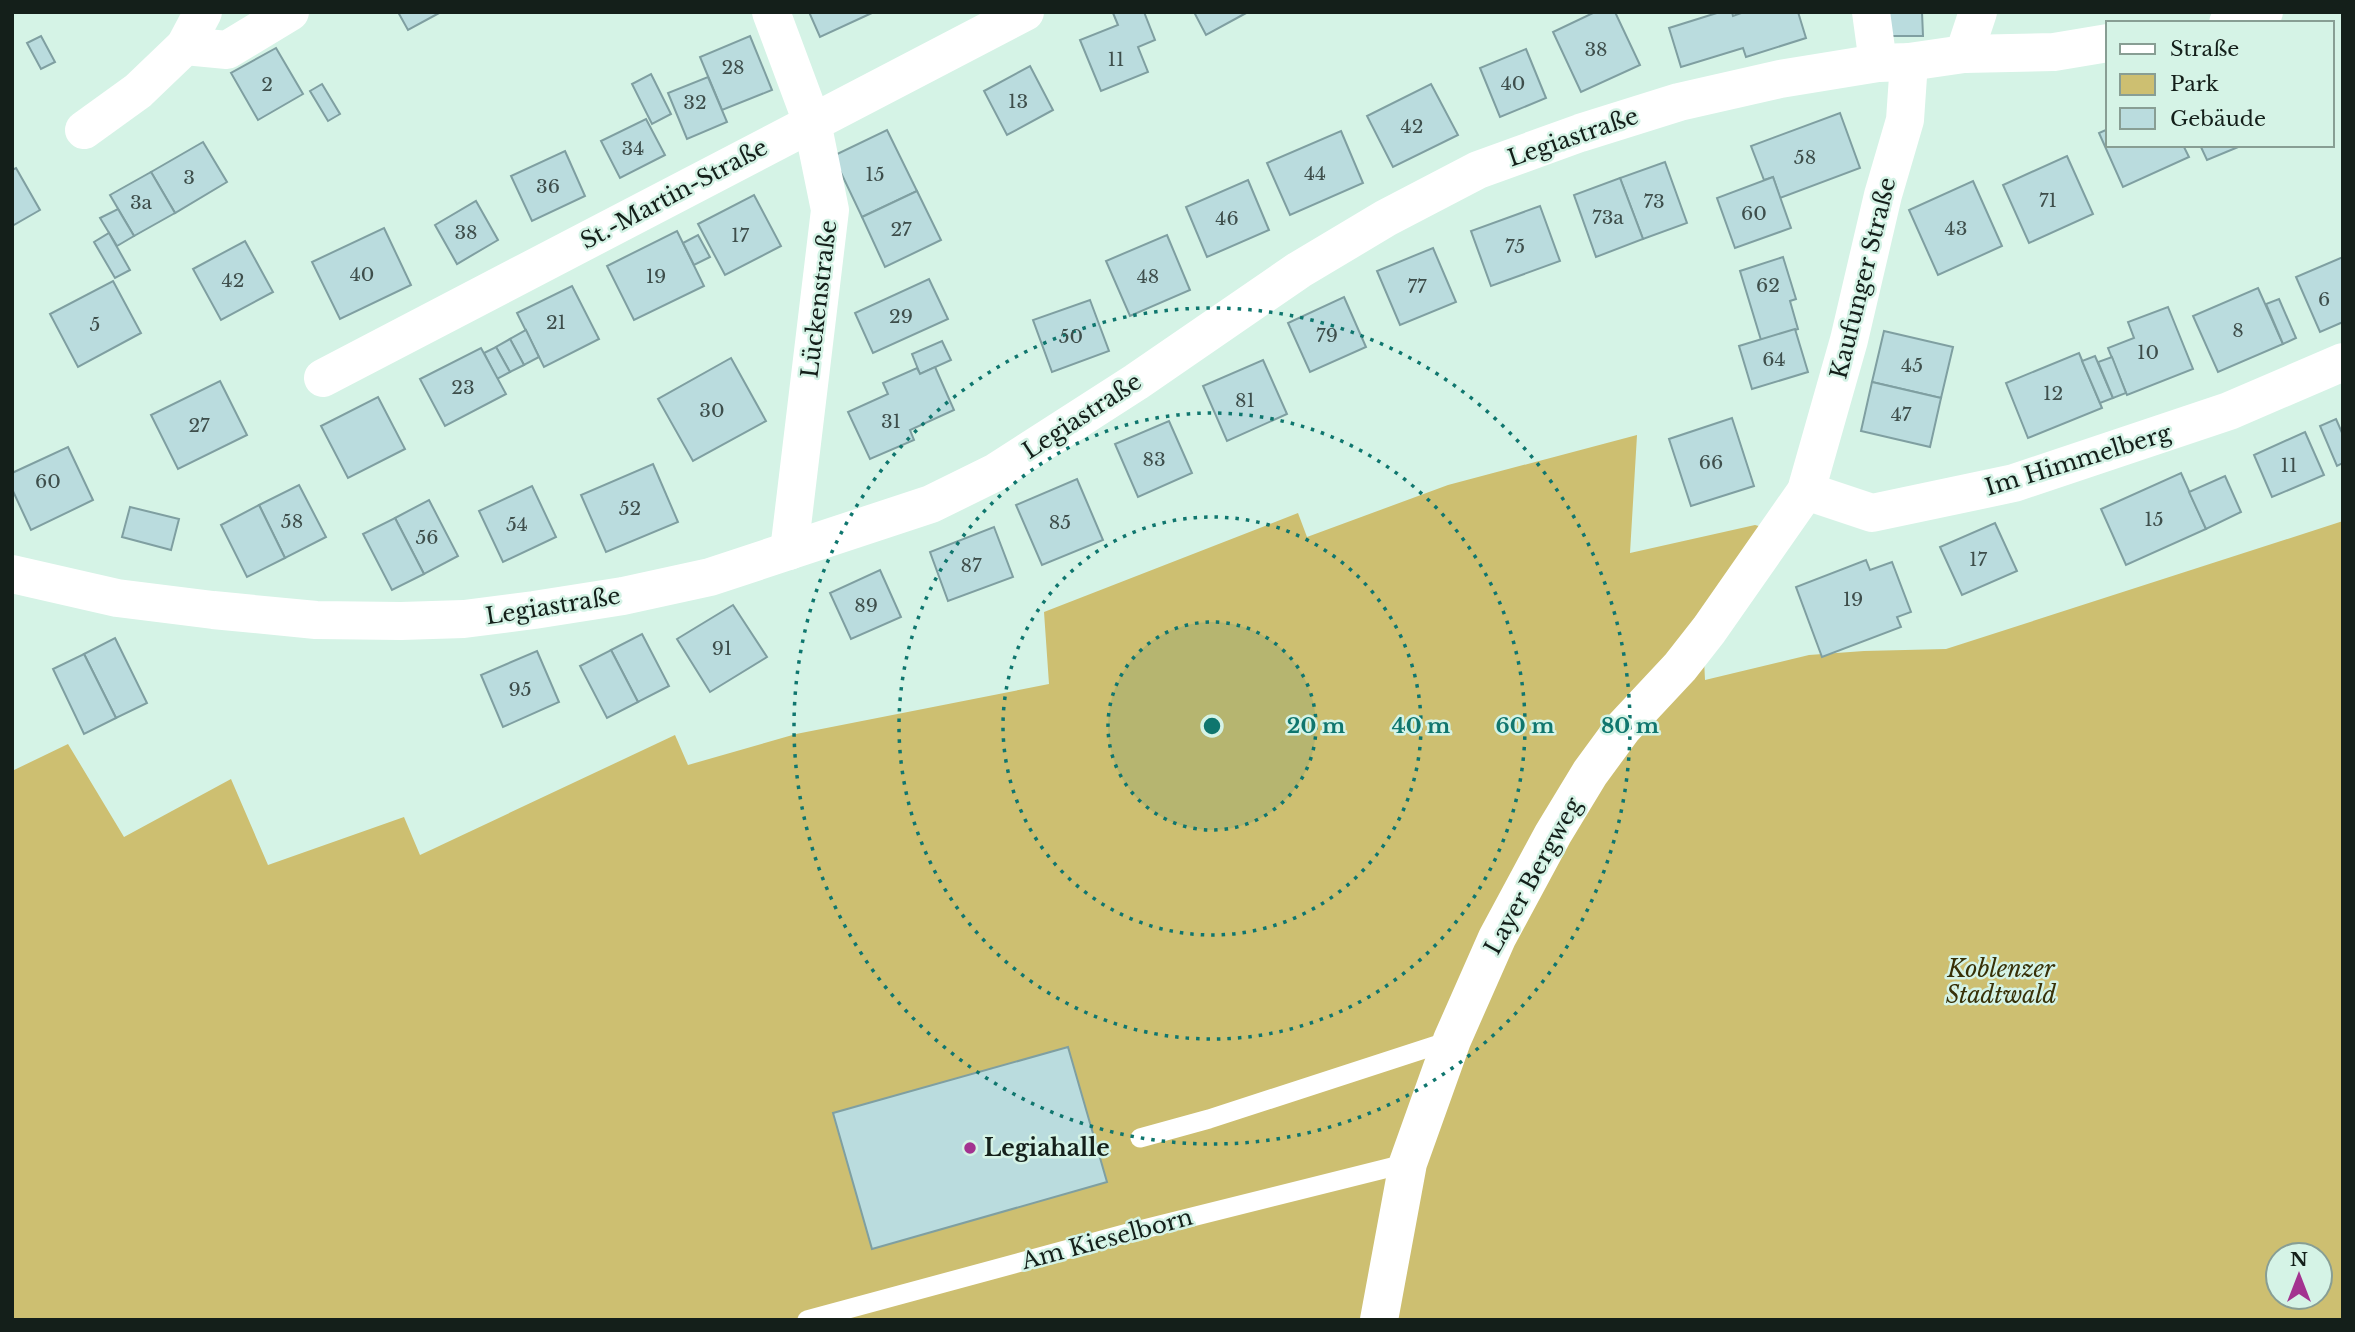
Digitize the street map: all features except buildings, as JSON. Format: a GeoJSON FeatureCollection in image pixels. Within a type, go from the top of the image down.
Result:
{"type":"FeatureCollection","features":[{"type":"Feature","properties":{"kind":"street"},"geometry":{"type":"LineString","coordinates":[[84,130],[138,91],[185,46],[203,12]]}},
{"type":"Feature","properties":{"kind":"street"},"geometry":{"type":"LineString","coordinates":[[185,46],[227,50],[290,12]]}},
{"type":"Feature","properties":{"kind":"street","name":"Lückenstraße"},"geometry":{"type":"LineString","coordinates":[[771,12],[812,121],[831,210],[789,551]]}},
{"type":"Feature","properties":{"kind":"street","name":"St.-Martin-Straße"},"geometry":{"type":"LineString","coordinates":[[323,378],[1025,12]]}},
{"type":"Feature","properties":{"kind":"street","name":"Kaufunger Straße"},"geometry":{"type":"LineString","coordinates":[[1807,491],[1849,340],[1883,195],[1905,120],[1894,63],[1871,12]]}},
{"type":"Feature","properties":{"kind":"street"},"geometry":{"type":"LineString","coordinates":[[1965,54],[1978,12]]}},
{"type":"Feature","properties":{"kind":"street"},"geometry":{"type":"LineString","coordinates":[[2235,21],[2264,12]]}},
{"type":"Feature","properties":{"kind":"street","name":"Legiastraße"},"geometry":{"type":"LineString","coordinates":[[12,573],[117,598],[316,620],[464,619],[623,596],[710,577],[931,504],[996,472],[1136,382],[1299,270],[1386,218],[1478,170],[1580,132],[1679,102],[1780,79],[1965,54],[2054,52],[2106,43]]}},
{"type":"Feature","properties":{"kind":"street","name":"Im Himmelberg"},"geometry":{"type":"LineString","coordinates":[[1807,491],[1872,513],[2014,483],[2229,411],[2343,362]]}},
{"type":"Feature","properties":{"kind":"street","name":"Layer Bergweg"},"geometry":{"type":"LineString","coordinates":[[1379,1320],[1408,1163],[1452,1040],[1497,938],[1553,834],[1590,773],[1623,728],[1680,667],[1709,630],[1807,491]]}},
{"type":"Feature","properties":{"kind":"lane"},"geometry":{"type":"LineString","coordinates":[[1140,1138],[1209,1119],[1452,1040]]}},
{"type":"Feature","properties":{"kind":"lane","name":"Am Kieselborn"},"geometry":{"type":"LineString","coordinates":[[807,1320],[1141,1230],[1408,1163]]}},
{"type":"Feature","properties":{"kind":"green space","name":"Koblenzer Stadtwald"},"geometry":{"type":"Polygon","coordinates":[[[1637,435],[1630,553],[1755,525],[1795,536],[1704,659],[1705,680],[1809,655],[1946,649],[2343,521],[2343,1320],[12,1320],[12,771],[68,744],[124,837],[231,779],[268,865],[404,817],[420,855],[675,735],[688,765],[796,734],[1049,684],[1044,612],[1298,513],[1307,537],[1448,485],[1637,435]]]}},
{"type":"Feature","properties":{"kind":"place","name":"Legiahalle"},"geometry":{"type":"Point","coordinates":[970,1148]}}]}
